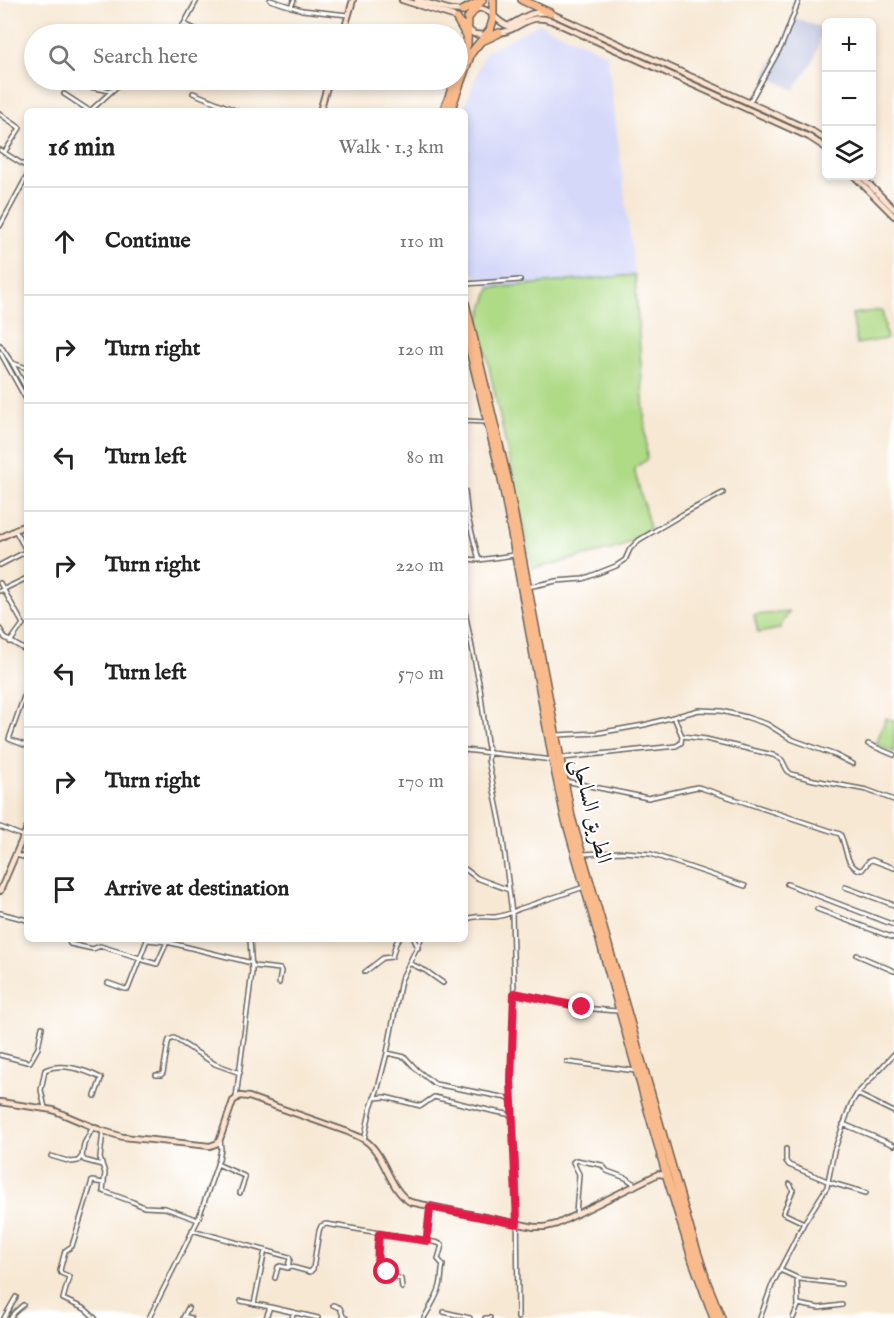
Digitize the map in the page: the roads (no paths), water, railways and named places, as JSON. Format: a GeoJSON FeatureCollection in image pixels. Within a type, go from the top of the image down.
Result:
{"type":"FeatureCollection","features":[{"type":"Feature","properties":{"kind":"highway"},"geometry":{"type":"LineString","coordinates":[[462,11],[482,0]]}},
{"type":"Feature","properties":{"kind":"highway"},"geometry":{"type":"LineString","coordinates":[[467,24],[468,18],[482,0]]}},
{"type":"Feature","properties":{"kind":"highway"},"geometry":{"type":"LineString","coordinates":[[468,61],[471,53],[488,34],[492,25],[493,0]]}},
{"type":"Feature","properties":{"kind":"highway"},"geometry":{"type":"LineString","coordinates":[[522,0],[550,13]]}},
{"type":"Feature","properties":{"kind":"highway"},"geometry":{"type":"LineString","coordinates":[[458,19],[461,24]]}},
{"type":"Feature","properties":{"kind":"highway"},"geometry":{"type":"LineString","coordinates":[[477,45],[499,33]]}},
{"type":"Feature","properties":{"kind":"highway"},"geometry":{"type":"LineString","coordinates":[[445,108],[451,90]]}},
{"type":"Feature","properties":{"kind":"highway"},"geometry":{"type":"LineString","coordinates":[[451,108],[458,90]]}},
{"type":"Feature","properties":{"kind":"highway","name":"الطريق الساحلى"},"geometry":{"type":"LineString","coordinates":[[468,322],[507,478],[528,586],[543,690],[555,735],[556,759],[564,781],[581,854],[667,1175],[693,1261],[714,1318]]}},
{"type":"Feature","properties":{"kind":"highway","name":"الطريق الساحلى"},"geometry":{"type":"LineString","coordinates":[[468,342],[502,479],[564,811],[621,1011],[707,1283],[721,1318]]}},
{"type":"Feature","properties":{"kind":"street"},"geometry":{"type":"LineString","coordinates":[[270,0],[312,12],[349,15]]}},
{"type":"Feature","properties":{"kind":"street"},"geometry":{"type":"LineString","coordinates":[[291,7],[294,0]]}},
{"type":"Feature","properties":{"kind":"street"},"geometry":{"type":"LineString","coordinates":[[402,0],[450,15],[464,24]]}},
{"type":"Feature","properties":{"kind":"street"},"geometry":{"type":"LineString","coordinates":[[417,0],[452,10],[486,9],[508,26],[530,14],[550,13],[822,137]]}},
{"type":"Feature","properties":{"kind":"street"},"geometry":{"type":"LineString","coordinates":[[749,103],[782,45],[799,0]]}},
{"type":"Feature","properties":{"kind":"street"},"geometry":{"type":"LineString","coordinates":[[184,24],[196,1]]}},
{"type":"Feature","properties":{"kind":"street"},"geometry":{"type":"LineString","coordinates":[[346,24],[353,2]]}},
{"type":"Feature","properties":{"kind":"street"},"geometry":{"type":"LineString","coordinates":[[468,28],[477,35],[510,30],[532,19],[541,18],[552,21],[809,137],[822,145]]}},
{"type":"Feature","properties":{"kind":"street"},"geometry":{"type":"LineString","coordinates":[[106,90],[111,91]]}},
{"type":"Feature","properties":{"kind":"street"},"geometry":{"type":"LineString","coordinates":[[321,108],[326,90]]}},
{"type":"Feature","properties":{"kind":"street"},"geometry":{"type":"LineString","coordinates":[[93,108],[111,91]]}},
{"type":"Feature","properties":{"kind":"street"},"geometry":{"type":"LineString","coordinates":[[193,93],[230,108]]}},
{"type":"Feature","properties":{"kind":"street"},"geometry":{"type":"LineString","coordinates":[[64,94],[85,108]]}},
{"type":"Feature","properties":{"kind":"street"},"geometry":{"type":"LineString","coordinates":[[0,114],[20,128],[4,153]]}},
{"type":"Feature","properties":{"kind":"street"},"geometry":{"type":"LineString","coordinates":[[0,150],[24,165]]}},
{"type":"Feature","properties":{"kind":"street"},"geometry":{"type":"LineString","coordinates":[[858,180],[894,216]]}},
{"type":"Feature","properties":{"kind":"street"},"geometry":{"type":"LineString","coordinates":[[865,180],[894,209]]}},
{"type":"Feature","properties":{"kind":"street"},"geometry":{"type":"LineString","coordinates":[[0,226],[24,182]]}},
{"type":"Feature","properties":{"kind":"street"},"geometry":{"type":"LineString","coordinates":[[468,284],[520,280]]}},
{"type":"Feature","properties":{"kind":"street"},"geometry":{"type":"LineString","coordinates":[[0,345],[24,385]]}},
{"type":"Feature","properties":{"kind":"street"},"geometry":{"type":"LineString","coordinates":[[0,352],[24,396]]}},
{"type":"Feature","properties":{"kind":"street"},"geometry":{"type":"LineString","coordinates":[[12,363],[24,367]]}},
{"type":"Feature","properties":{"kind":"street"},"geometry":{"type":"LineString","coordinates":[[468,421],[488,422]]}},
{"type":"Feature","properties":{"kind":"street"},"geometry":{"type":"LineString","coordinates":[[528,586],[583,579],[616,566],[626,560],[630,549],[639,540],[723,493]]}},
{"type":"Feature","properties":{"kind":"street"},"geometry":{"type":"LineString","coordinates":[[468,517],[479,560]]}},
{"type":"Feature","properties":{"kind":"street"},"geometry":{"type":"LineString","coordinates":[[0,538],[24,526]]}},
{"type":"Feature","properties":{"kind":"street"},"geometry":{"type":"LineString","coordinates":[[15,530],[24,546]]}},
{"type":"Feature","properties":{"kind":"street"},"geometry":{"type":"LineString","coordinates":[[0,565],[24,553]]}},
{"type":"Feature","properties":{"kind":"street"},"geometry":{"type":"LineString","coordinates":[[468,560],[516,555]]}},
{"type":"Feature","properties":{"kind":"street"},"geometry":{"type":"LineString","coordinates":[[2,590],[24,579]]}},
{"type":"Feature","properties":{"kind":"street"},"geometry":{"type":"LineString","coordinates":[[0,583],[23,624],[10,642]]}},
{"type":"Feature","properties":{"kind":"street"},"geometry":{"type":"LineString","coordinates":[[0,629],[5,638],[24,649]]}},
{"type":"Feature","properties":{"kind":"street"},"geometry":{"type":"LineString","coordinates":[[468,634],[480,688],[489,752],[488,760],[501,825],[512,913],[514,993],[511,1042],[512,1114],[518,1318]]}},
{"type":"Feature","properties":{"kind":"street"},"geometry":{"type":"LineString","coordinates":[[0,640],[5,638]]}},
{"type":"Feature","properties":{"kind":"street"},"geometry":{"type":"LineString","coordinates":[[24,696],[9,739],[24,746]]}},
{"type":"Feature","properties":{"kind":"street"},"geometry":{"type":"LineString","coordinates":[[555,735],[603,732],[705,710],[736,714],[767,724],[791,739],[835,755],[852,764]]}},
{"type":"Feature","properties":{"kind":"street"},"geometry":{"type":"LineString","coordinates":[[468,750],[556,759],[676,746],[681,743],[682,736],[674,717]]}},
{"type":"Feature","properties":{"kind":"street"},"geometry":{"type":"LineString","coordinates":[[682,736],[706,739],[773,755],[782,760],[791,774],[867,790],[894,800]]}},
{"type":"Feature","properties":{"kind":"street"},"geometry":{"type":"LineString","coordinates":[[868,744],[894,755]]}},
{"type":"Feature","properties":{"kind":"street"},"geometry":{"type":"LineString","coordinates":[[564,781],[648,798],[701,788],[840,834],[843,836],[845,850],[851,864],[859,870],[862,870],[872,860],[894,868]]}},
{"type":"Feature","properties":{"kind":"street"},"geometry":{"type":"LineString","coordinates":[[0,827],[23,836],[0,891]]}},
{"type":"Feature","properties":{"kind":"street"},"geometry":{"type":"LineString","coordinates":[[581,854],[644,853],[745,886]]}},
{"type":"Feature","properties":{"kind":"street"},"geometry":{"type":"LineString","coordinates":[[16,855],[24,857]]}},
{"type":"Feature","properties":{"kind":"street"},"geometry":{"type":"LineString","coordinates":[[468,871],[477,878],[509,890]]}},
{"type":"Feature","properties":{"kind":"street"},"geometry":{"type":"LineString","coordinates":[[787,884],[894,925]]}},
{"type":"Feature","properties":{"kind":"street"},"geometry":{"type":"LineString","coordinates":[[468,919],[512,913],[586,886]]}},
{"type":"Feature","properties":{"kind":"street"},"geometry":{"type":"LineString","coordinates":[[846,887],[894,905]]}},
{"type":"Feature","properties":{"kind":"street"},"geometry":{"type":"LineString","coordinates":[[817,909],[894,938]]}},
{"type":"Feature","properties":{"kind":"street"},"geometry":{"type":"LineString","coordinates":[[0,913],[24,919]]}},
{"type":"Feature","properties":{"kind":"street"},"geometry":{"type":"LineString","coordinates":[[69,942],[93,949],[100,946],[157,964],[167,942],[252,963],[254,966],[280,969],[279,983]]}},
{"type":"Feature","properties":{"kind":"street"},"geometry":{"type":"LineString","coordinates":[[108,983],[128,989],[146,942]]}},
{"type":"Feature","properties":{"kind":"street"},"geometry":{"type":"LineString","coordinates":[[149,1318],[198,1220],[217,1164],[221,1149],[220,1140],[231,1104],[236,1098],[252,963],[250,942]]}},
{"type":"Feature","properties":{"kind":"street"},"geometry":{"type":"LineString","coordinates":[[365,972],[381,959],[392,957],[397,942]]}},
{"type":"Feature","properties":{"kind":"street"},"geometry":{"type":"LineString","coordinates":[[415,942],[418,948]]}},
{"type":"Feature","properties":{"kind":"street"},"geometry":{"type":"LineString","coordinates":[[364,1140],[387,1053],[401,980],[420,942]]}},
{"type":"Feature","properties":{"kind":"street"},"geometry":{"type":"LineString","coordinates":[[857,955],[894,971]]}},
{"type":"Feature","properties":{"kind":"street"},"geometry":{"type":"LineString","coordinates":[[410,963],[443,982]]}},
{"type":"Feature","properties":{"kind":"street"},"geometry":{"type":"LineString","coordinates":[[514,993],[602,1011],[621,1011]]}},
{"type":"Feature","properties":{"kind":"street"},"geometry":{"type":"LineString","coordinates":[[0,1055],[30,1062],[38,1048],[42,1027]]}},
{"type":"Feature","properties":{"kind":"street"},"geometry":{"type":"LineString","coordinates":[[156,1076],[161,1076],[163,1073],[168,1043],[174,1038],[215,1064],[240,1073]]}},
{"type":"Feature","properties":{"kind":"street"},"geometry":{"type":"LineString","coordinates":[[387,1053],[405,1057],[435,1084],[512,1099]]}},
{"type":"Feature","properties":{"kind":"street"},"geometry":{"type":"LineString","coordinates":[[760,1318],[772,1285],[804,1223],[825,1190],[834,1150],[850,1104],[894,1054]]}},
{"type":"Feature","properties":{"kind":"street"},"geometry":{"type":"LineString","coordinates":[[567,1062],[638,1072]]}},
{"type":"Feature","properties":{"kind":"street"},"geometry":{"type":"LineString","coordinates":[[45,1108],[41,1088],[47,1068],[62,1066],[101,1078],[95,1096]]}},
{"type":"Feature","properties":{"kind":"street"},"geometry":{"type":"LineString","coordinates":[[857,1094],[894,1112]]}},
{"type":"Feature","properties":{"kind":"street"},"geometry":{"type":"LineString","coordinates":[[236,1098],[244,1096],[255,1099],[348,1132],[364,1140],[376,1153],[398,1191],[406,1200],[517,1224],[545,1227],[557,1224],[658,1174],[667,1175]]}},
{"type":"Feature","properties":{"kind":"street"},"geometry":{"type":"LineString","coordinates":[[374,1098],[385,1097],[421,1106],[434,1097],[512,1114]]}},
{"type":"Feature","properties":{"kind":"street"},"geometry":{"type":"LineString","coordinates":[[0,1102],[45,1108],[103,1131],[133,1139],[201,1146],[214,1145],[220,1140]]}},
{"type":"Feature","properties":{"kind":"street"},"geometry":{"type":"LineString","coordinates":[[843,1124],[894,1145]]}},
{"type":"Feature","properties":{"kind":"street"},"geometry":{"type":"LineString","coordinates":[[51,1156],[71,1162],[78,1161],[93,1127]]}},
{"type":"Feature","properties":{"kind":"street"},"geometry":{"type":"LineString","coordinates":[[103,1131],[100,1158],[105,1173],[102,1190],[104,1192],[144,1207],[165,1208],[198,1220]]}},
{"type":"Feature","properties":{"kind":"street"},"geometry":{"type":"LineString","coordinates":[[786,1149],[786,1161],[789,1165],[866,1193]]}},
{"type":"Feature","properties":{"kind":"street"},"geometry":{"type":"LineString","coordinates":[[82,1156],[84,1160],[102,1165]]}},
{"type":"Feature","properties":{"kind":"street"},"geometry":{"type":"LineString","coordinates":[[653,1177],[663,1157]]}},
{"type":"Feature","properties":{"kind":"street"},"geometry":{"type":"LineString","coordinates":[[576,1214],[579,1174],[574,1161],[580,1160],[602,1165],[607,1171],[626,1178],[633,1183],[634,1187]]}},
{"type":"Feature","properties":{"kind":"street"},"geometry":{"type":"LineString","coordinates":[[217,1164],[244,1176],[240,1193]]}},
{"type":"Feature","properties":{"kind":"street"},"geometry":{"type":"LineString","coordinates":[[94,1318],[85,1310],[63,1299],[69,1277],[60,1270],[66,1251],[72,1246],[92,1181],[103,1183]]}},
{"type":"Feature","properties":{"kind":"street"},"geometry":{"type":"LineString","coordinates":[[790,1184],[793,1190],[783,1213],[804,1223]]}},
{"type":"Feature","properties":{"kind":"street"},"geometry":{"type":"LineString","coordinates":[[428,1241],[430,1207]]}},
{"type":"Feature","properties":{"kind":"street"},"geometry":{"type":"LineString","coordinates":[[274,1278],[280,1266],[312,1271],[319,1232],[323,1224],[438,1242],[442,1245],[438,1259],[442,1265],[441,1283],[424,1318]]}},
{"type":"Feature","properties":{"kind":"street"},"geometry":{"type":"LineString","coordinates":[[192,1230],[290,1258],[288,1266]]}},
{"type":"Feature","properties":{"kind":"street"},"geometry":{"type":"LineString","coordinates":[[379,1234],[378,1267],[401,1279],[402,1288]]}},
{"type":"Feature","properties":{"kind":"street"},"geometry":{"type":"LineString","coordinates":[[254,1304],[265,1250]]}},
{"type":"Feature","properties":{"kind":"street"},"geometry":{"type":"LineString","coordinates":[[780,1270],[804,1280],[841,1284]]}},
{"type":"Feature","properties":{"kind":"street"},"geometry":{"type":"LineString","coordinates":[[793,1318],[798,1308],[797,1278]]}},
{"type":"Feature","properties":{"kind":"street"},"geometry":{"type":"LineString","coordinates":[[4,1318],[16,1297]]}},
{"type":"Feature","properties":{"kind":"street"},"geometry":{"type":"LineString","coordinates":[[241,1301],[318,1318]]}},
{"type":"Feature","properties":{"kind":"street"},"geometry":{"type":"LineString","coordinates":[[798,1304],[819,1308],[842,1305]]}},
{"type":"Feature","properties":{"kind":"street"},"geometry":{"type":"LineString","coordinates":[[11,1318],[23,1305]]}},
{"type":"Feature","properties":{"kind":"street"},"geometry":{"type":"LineString","coordinates":[[333,1305],[340,1308],[346,1318]]}},
{"type":"Feature","properties":{"kind":"street"},"geometry":{"type":"LineString","coordinates":[[266,1318],[270,1307]]}},
{"type":"Feature","properties":{"kind":"street"},"geometry":{"type":"LineString","coordinates":[[188,1308],[184,1317],[191,1318]]}},
{"type":"Feature","properties":{"kind":"street"},"geometry":{"type":"LineString","coordinates":[[292,1318],[294,1312]]}},
{"type":"Feature","properties":{"kind":"street"},"geometry":{"type":"LineString","coordinates":[[444,1312],[470,1318]]}},
{"type":"Feature","properties":{"kind":"street"},"geometry":{"type":"LineString","coordinates":[[485,1318],[490,1318]]}}]}
